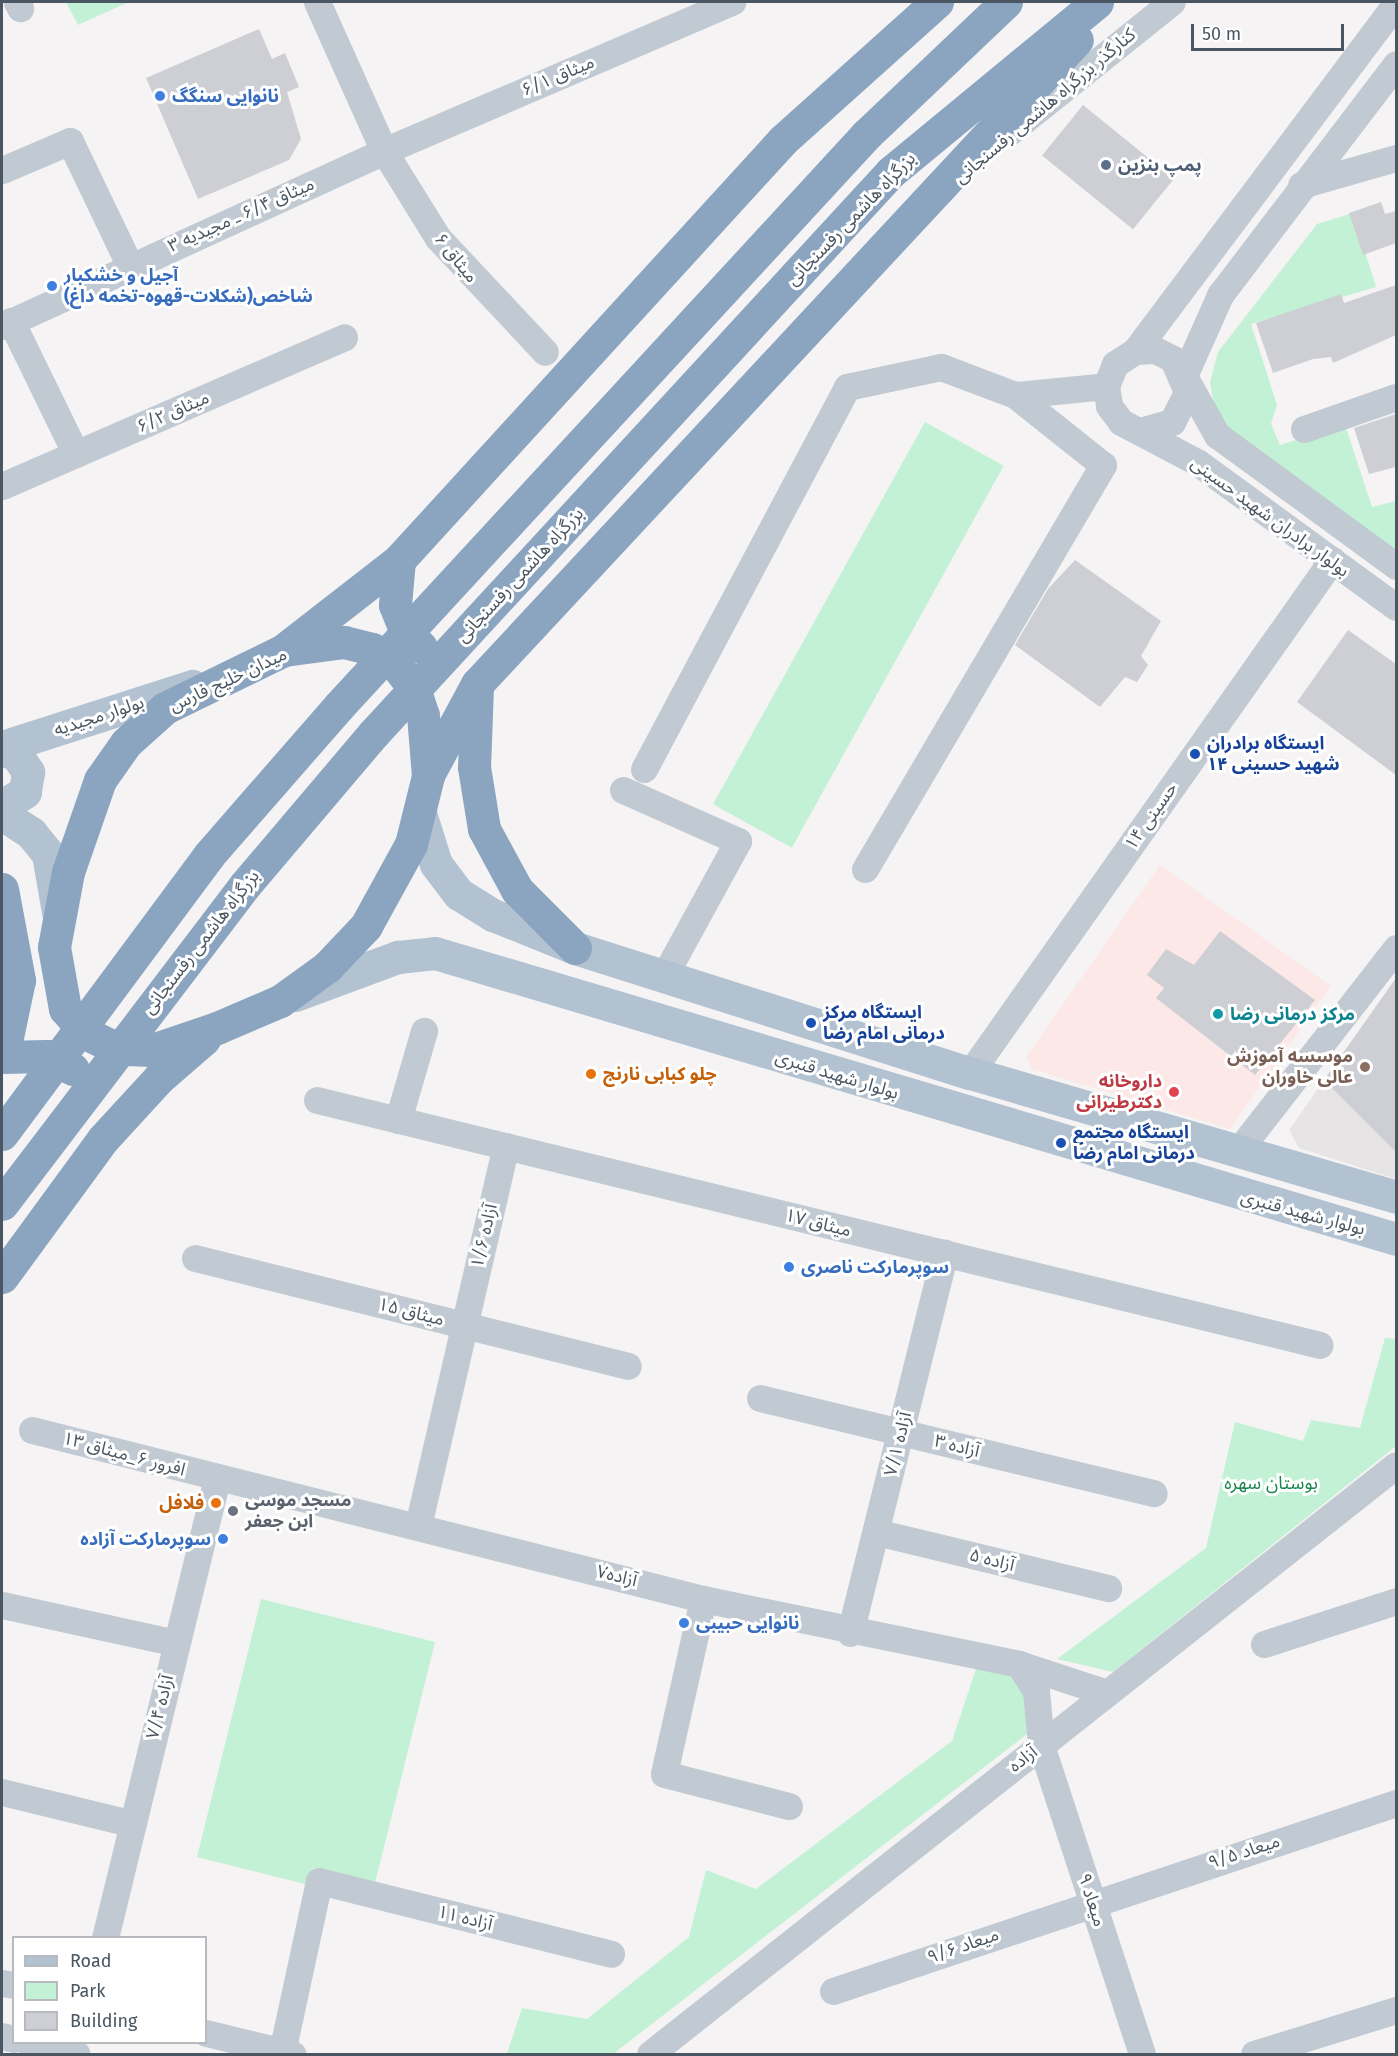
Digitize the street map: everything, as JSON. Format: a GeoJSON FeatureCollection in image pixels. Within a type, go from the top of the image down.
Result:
{"type":"FeatureCollection","features":[{"type":"Feature","properties":{"kind":"highway"},"geometry":{"type":"LineString","coordinates":[[284,650],[399,560],[783,140],[937,2]]}},
{"type":"Feature","properties":{"kind":"highway"},"geometry":{"type":"LineString","coordinates":[[2,1134],[209,855],[339,706],[866,135],[1006,2]]}},
{"type":"Feature","properties":{"kind":"highway","name":"بزرگراه هاشمی رفسنجانی"},"geometry":{"type":"LineString","coordinates":[[2,1204],[245,885],[374,733],[891,172],[1097,2]]}},
{"type":"Feature","properties":{"kind":"highway"},"geometry":{"type":"LineString","coordinates":[[428,776],[477,684],[919,212],[1112,2]]}},
{"type":"Feature","properties":{"kind":"highway"},"geometry":{"type":"LineString","coordinates":[[399,560],[394,605],[406,632],[427,652],[452,662],[479,663],[504,654]]}},
{"type":"Feature","properties":{"kind":"highway","name":"میدان خلیج فارس"},"geometry":{"type":"LineString","coordinates":[[345,642],[372,650],[396,666],[414,688],[423,716],[428,776],[411,844],[366,926],[327,967],[280,1001],[217,1028],[152,1050],[118,1049],[87,1034],[65,1009],[54,962],[57,912],[99,780],[126,742],[165,708],[284,650],[345,642]]}},
{"type":"Feature","properties":{"kind":"highway"},"geometry":{"type":"LineString","coordinates":[[477,684],[474,768],[484,829],[517,890],[575,948]]}},
{"type":"Feature","properties":{"kind":"highway"},"geometry":{"type":"LineString","coordinates":[[2,889],[20,980],[4,1047]]}},
{"type":"Feature","properties":{"kind":"highway"},"geometry":{"type":"LineString","coordinates":[[4,1047],[54,962]]}},
{"type":"Feature","properties":{"kind":"highway"},"geometry":{"type":"LineString","coordinates":[[2,1277],[103,1139],[159,1078],[217,1028]]}},
{"type":"Feature","properties":{"kind":"highway"},"geometry":{"type":"LineString","coordinates":[[4,1047],[47,1056],[74,1069],[91,1089],[101,1113],[103,1139]]}},
{"type":"Feature","properties":{"kind":"main road","name":"بولوار مجیدیه"},"geometry":{"type":"LineString","coordinates":[[2,748],[231,674]]}},
{"type":"Feature","properties":{"kind":"main road"},"geometry":{"type":"LineString","coordinates":[[2,748],[16,754],[28,771],[25,792],[2,806]]}},
{"type":"Feature","properties":{"kind":"main road"},"geometry":{"type":"LineString","coordinates":[[420,813],[436,864],[459,894],[493,915],[575,948],[970,1073],[1396,1197]]}},
{"type":"Feature","properties":{"kind":"main road"},"geometry":{"type":"LineString","coordinates":[[2,814],[31,833],[48,854],[57,912]]}},
{"type":"Feature","properties":{"kind":"main road","name":"بولوار شهید قنبری"},"geometry":{"type":"LineString","coordinates":[[280,1001],[398,957],[435,953],[960,1113],[1396,1239]]}},
{"type":"Feature","properties":{"kind":"main road"},"geometry":{"type":"LineString","coordinates":[[960,1113],[970,1073]]}},
{"type":"Feature","properties":{"kind":"street","name":"میثاق ۶"},"geometry":{"type":"LineString","coordinates":[[317,2],[384,151],[438,238],[545,352]]}},
{"type":"Feature","properties":{"kind":"street","name":"میثاق ۶/۱"},"geometry":{"type":"LineString","coordinates":[[384,151],[732,2]]}},
{"type":"Feature","properties":{"kind":"street","name":"کنارگذر بزرگراه هاشمی رفسنجانی"},"geometry":{"type":"LineString","coordinates":[[919,212],[1043,102],[1172,2]]}},
{"type":"Feature","properties":{"kind":"street"},"geometry":{"type":"LineString","coordinates":[[1135,351],[1155,350],[1173,359],[1184,375],[1187,392],[1178,415],[1157,430],[1140,431],[1121,422],[1108,406],[1106,386],[1115,364],[1135,351],[1396,3]]}},
{"type":"Feature","properties":{"kind":"street"},"geometry":{"type":"LineString","coordinates":[[1184,375],[1220,295],[1301,185],[1396,63]]}},
{"type":"Feature","properties":{"kind":"street"},"geometry":{"type":"LineString","coordinates":[[2,170],[70,141],[130,266]]}},
{"type":"Feature","properties":{"kind":"street","name":"میثاق ۶/۴ ـ مجیدیه ۳"},"geometry":{"type":"LineString","coordinates":[[6,323],[384,151]]}},
{"type":"Feature","properties":{"kind":"street"},"geometry":{"type":"LineString","coordinates":[[1301,185],[1396,158]]}},
{"type":"Feature","properties":{"kind":"street"},"geometry":{"type":"LineString","coordinates":[[6,323],[76,454]]}},
{"type":"Feature","properties":{"kind":"street","name":"میثاق ۶/۲"},"geometry":{"type":"LineString","coordinates":[[2,486],[344,338]]}},
{"type":"Feature","properties":{"kind":"street"},"geometry":{"type":"LineString","coordinates":[[644,769],[847,387],[941,367],[1015,395],[1103,465],[865,868]]}},
{"type":"Feature","properties":{"kind":"street","name":"بولوار برادران شهید حسینی"},"geometry":{"type":"LineString","coordinates":[[1184,375],[1217,435],[1396,566]]}},
{"type":"Feature","properties":{"kind":"street"},"geometry":{"type":"LineString","coordinates":[[1015,395],[1106,386]]}},
{"type":"Feature","properties":{"kind":"street"},"geometry":{"type":"LineString","coordinates":[[1304,429],[1396,397]]}},
{"type":"Feature","properties":{"kind":"street","name":"بولوار برادران شهید حسینی"},"geometry":{"type":"LineString","coordinates":[[1140,431],[1197,462],[1396,607]]}},
{"type":"Feature","properties":{"kind":"street","name":"حسینی ۱۴"},"geometry":{"type":"LineString","coordinates":[[970,1073],[1332,560]]}},
{"type":"Feature","properties":{"kind":"street"},"geometry":{"type":"LineString","coordinates":[[623,790],[738,841],[664,976]]}},
{"type":"Feature","properties":{"kind":"street"},"geometry":{"type":"LineString","coordinates":[[1238,1151],[1396,948]]}},
{"type":"Feature","properties":{"kind":"street"},"geometry":{"type":"LineString","coordinates":[[398,1120],[424,1031]]}},
{"type":"Feature","properties":{"kind":"street","name":"میثاق ۱۷"},"geometry":{"type":"LineString","coordinates":[[317,1100],[1320,1345]]}},
{"type":"Feature","properties":{"kind":"street","name":"آزاده ۱/۶"},"geometry":{"type":"LineString","coordinates":[[418,1526],[506,1146]]}},
{"type":"Feature","properties":{"kind":"street","name":"آزاده ۷/۱"},"geometry":{"type":"LineString","coordinates":[[850,1633],[945,1253]]}},
{"type":"Feature","properties":{"kind":"street","name":"میثاق ۱۵"},"geometry":{"type":"LineString","coordinates":[[195,1258],[628,1366]]}},
{"type":"Feature","properties":{"kind":"street","name":"آزاده ۳"},"geometry":{"type":"LineString","coordinates":[[760,1398],[1154,1493]]}},
{"type":"Feature","properties":{"kind":"street","name":"افرور ۶_میثاق ۱۳"},"geometry":{"type":"LineString","coordinates":[[32,1430],[217,1478]]}},
{"type":"Feature","properties":{"kind":"street","name":"آزاده"},"geometry":{"type":"LineString","coordinates":[[656,2053],[1104,1692],[1396,1465]]}},
{"type":"Feature","properties":{"kind":"street","name":"آزاده۷"},"geometry":{"type":"LineString","coordinates":[[217,1478],[418,1526],[703,1599],[850,1633],[1019,1664],[1104,1692]]}},
{"type":"Feature","properties":{"kind":"street","name":"آزاده ۷/۴"},"geometry":{"type":"LineString","coordinates":[[105,1936],[130,1823],[217,1478]]}},
{"type":"Feature","properties":{"kind":"street","name":"آزاده ۵"},"geometry":{"type":"LineString","coordinates":[[876,1532],[1108,1588]]}},
{"type":"Feature","properties":{"kind":"street"},"geometry":{"type":"LineString","coordinates":[[703,1599],[664,1774],[789,1806]]}},
{"type":"Feature","properties":{"kind":"street"},"geometry":{"type":"LineString","coordinates":[[1264,1644],[1396,1601]]}},
{"type":"Feature","properties":{"kind":"street"},"geometry":{"type":"LineString","coordinates":[[2,1605],[176,1643]]}},
{"type":"Feature","properties":{"kind":"street","name":"میعاد ۹"},"geometry":{"type":"LineString","coordinates":[[1019,1664],[1036,1691],[1041,1745],[1143,2055]]}},
{"type":"Feature","properties":{"kind":"street"},"geometry":{"type":"LineString","coordinates":[[2,1792],[130,1823]]}},
{"type":"Feature","properties":{"kind":"street","name":"میعاد ۹/۵"},"geometry":{"type":"LineString","coordinates":[[1092,1901],[1396,1803]]}},
{"type":"Feature","properties":{"kind":"street","name":"آزاده ۱۱"},"geometry":{"type":"LineString","coordinates":[[287,2053],[319,1881],[611,1954]]}},
{"type":"Feature","properties":{"kind":"street","name":"میعاد ۹/۶"},"geometry":{"type":"LineString","coordinates":[[833,1991],[1092,1901]]}},
{"type":"Feature","properties":{"kind":"street"},"geometry":{"type":"LineString","coordinates":[[1254,2055],[1396,2010]]}},
{"type":"Feature","properties":{"kind":"street"},"geometry":{"type":"LineString","coordinates":[[207,2033],[287,2053]]}},
{"type":"Feature","properties":{"kind":"street"},"geometry":{"type":"LineString","coordinates":[[32,2044],[76,2055]]}},
{"type":"Feature","properties":{"kind":"shaded area"},"geometry":{"type":"Polygon","coordinates":[[[1160,865],[1331,986],[1230,1129],[1032,1069],[1027,1056],[1160,865]]]}},
{"type":"Feature","properties":{"kind":"shaded area","name":"موسسه آموزش عالی خاوران"},"geometry":{"type":"Polygon","coordinates":[[[1396,978],[1396,1179],[1299,1148],[1289,1130],[1396,978]]]}},
{"type":"Feature","properties":{"kind":"green space"},"geometry":{"type":"Polygon","coordinates":[[[66,2],[129,2],[78,25],[66,2]]]}},
{"type":"Feature","properties":{"kind":"green space"},"geometry":{"type":"Polygon","coordinates":[[[1353,213],[1376,287],[1251,324],[1277,405],[1271,424],[1280,445],[1345,425],[1372,507],[1396,501],[1396,557],[1252,457],[1215,412],[1210,382],[1218,352],[1317,224],[1353,213]]]}},
{"type":"Feature","properties":{"kind":"green space"},"geometry":{"type":"Polygon","coordinates":[[[925,422],[1004,466],[792,848],[713,804],[925,422]]]}},
{"type":"Feature","properties":{"kind":"green space","name":"بوستان سهره"},"geometry":{"type":"Polygon","coordinates":[[[1385,1338],[1396,1339],[1396,1446],[1113,1672],[1057,1659],[1206,1548],[1235,1422],[1303,1441],[1311,1420],[1360,1428],[1385,1338]]]}},
{"type":"Feature","properties":{"kind":"green space"},"geometry":{"type":"Polygon","coordinates":[[[261,1599],[435,1642],[375,1883],[313,1868],[309,1885],[197,1857],[261,1599]]]}},
{"type":"Feature","properties":{"kind":"green space"},"geometry":{"type":"Polygon","coordinates":[[[977,1666],[1022,1679],[1031,1731],[613,2054],[507,2054],[522,2008],[587,2019],[689,1937],[706,1870],[756,1889],[952,1741],[977,1666]]]}},
{"type":"Feature","properties":{"kind":"building"},"geometry":{"type":"Polygon","coordinates":[[[259,29],[272,59],[285,53],[299,87],[287,92],[301,139],[289,160],[198,199],[146,78],[259,29]]]}},
{"type":"Feature","properties":{"kind":"building","name":"پمپ بنزین"},"geometry":{"type":"Polygon","coordinates":[[[1083,105],[1174,179],[1133,229],[1042,156],[1083,105]]]}},
{"type":"Feature","properties":{"kind":"building"},"geometry":{"type":"Polygon","coordinates":[[[1381,202],[1385,214],[1396,211],[1396,243],[1363,255],[1349,213],[1381,202]]]}},
{"type":"Feature","properties":{"kind":"building"},"geometry":{"type":"Polygon","coordinates":[[[1396,285],[1396,335],[1333,363],[1331,357],[1313,359],[1273,373],[1256,323],[1341,294],[1344,303],[1396,285]]]}},
{"type":"Feature","properties":{"kind":"building"},"geometry":{"type":"Polygon","coordinates":[[[1396,414],[1396,467],[1369,474],[1354,428],[1396,414]]]}},
{"type":"Feature","properties":{"kind":"building"},"geometry":{"type":"Polygon","coordinates":[[[1075,560],[1161,621],[1141,656],[1148,665],[1137,682],[1125,677],[1100,707],[1015,645],[1048,589],[1075,560]]]}},
{"type":"Feature","properties":{"kind":"building"},"geometry":{"type":"Polygon","coordinates":[[[1348,630],[1396,664],[1396,775],[1297,702],[1348,630]]]}},
{"type":"Feature","properties":{"kind":"building"},"geometry":{"type":"Polygon","coordinates":[[[1220,931],[1315,1000],[1255,1075],[1156,998],[1164,988],[1147,975],[1166,949],[1194,965],[1220,931]]]}},
{"type":"Feature","properties":{"kind":"building"},"geometry":{"type":"Polygon","coordinates":[[[1396,978],[1396,1152],[1324,1080],[1396,978]]]}},
{"type":"Feature","properties":{"kind":"place","name":"نانوایی سنگگ"},"geometry":{"type":"Point","coordinates":[160,96]}},
{"type":"Feature","properties":{"kind":"place","name":"پمپ بنزین"},"geometry":{"type":"Point","coordinates":[1106,165]}},
{"type":"Feature","properties":{"kind":"place","name":"آجیل و خشکبار شاخص(شکلات-قهوه-تخمه داغ)"},"geometry":{"type":"Point","coordinates":[52,286]}},
{"type":"Feature","properties":{"kind":"place","name":"ایستگاه برادران شهید حسینی ۱۴"},"geometry":{"type":"Point","coordinates":[1195,754]}},
{"type":"Feature","properties":{"kind":"place","name":"مرکز درمانی رضا"},"geometry":{"type":"Point","coordinates":[1218,1014]}},
{"type":"Feature","properties":{"kind":"place","name":"ایستگاه مرکز درمانی امام رضا"},"geometry":{"type":"Point","coordinates":[811,1023]}},
{"type":"Feature","properties":{"kind":"place","name":"موسسه آموزش عالی خاوران"},"geometry":{"type":"Point","coordinates":[1365,1067]}},
{"type":"Feature","properties":{"kind":"place","name":"چلو کبابی نارنج"},"geometry":{"type":"Point","coordinates":[591,1074]}},
{"type":"Feature","properties":{"kind":"place","name":"داروخانه دکترطیرانی"},"geometry":{"type":"Point","coordinates":[1174,1092]}},
{"type":"Feature","properties":{"kind":"place","name":"ایستگاه مجتمع درمانی امام رضا"},"geometry":{"type":"Point","coordinates":[1061,1143]}},
{"type":"Feature","properties":{"kind":"place","name":"سوپرمارکت ناصری"},"geometry":{"type":"Point","coordinates":[789,1267]}},
{"type":"Feature","properties":{"kind":"place","name":"فلافل"},"geometry":{"type":"Point","coordinates":[216,1503]}},
{"type":"Feature","properties":{"kind":"place","name":"مسجد موسی ابن جعفر"},"geometry":{"type":"Point","coordinates":[233,1511]}},
{"type":"Feature","properties":{"kind":"place","name":"سوپرمارکت آزاده"},"geometry":{"type":"Point","coordinates":[223,1539]}},
{"type":"Feature","properties":{"kind":"place","name":"نانوایی حبیبی"},"geometry":{"type":"Point","coordinates":[684,1623]}}]}
